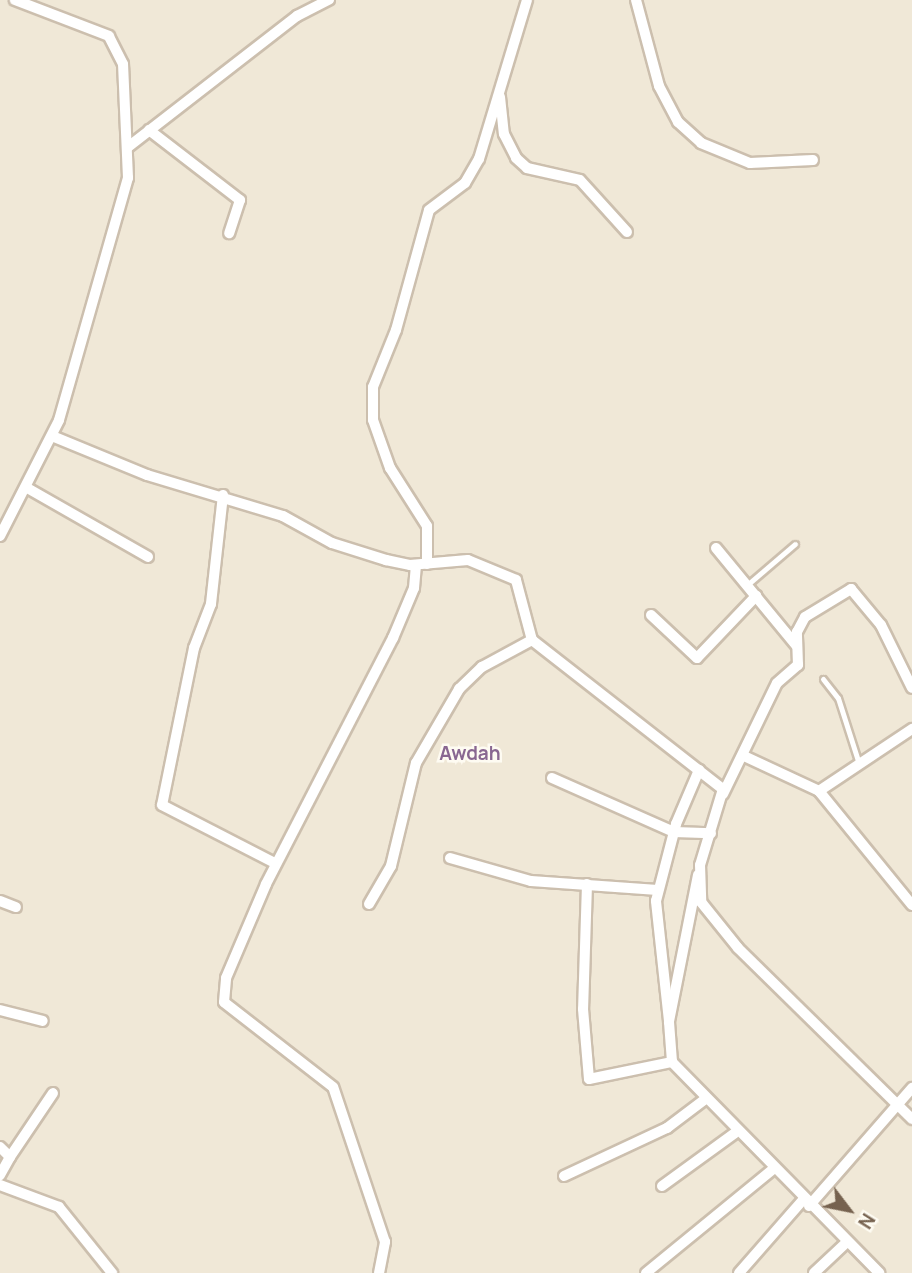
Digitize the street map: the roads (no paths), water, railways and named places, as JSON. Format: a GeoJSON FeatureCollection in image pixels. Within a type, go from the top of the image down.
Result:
{"type":"FeatureCollection","features":[{"type":"Feature","properties":{"kind":"street"},"geometry":{"type":"LineString","coordinates":[[0,537],[29,489],[52,436],[128,178],[123,64],[109,36],[15,0]]}},
{"type":"Feature","properties":{"kind":"street"},"geometry":{"type":"LineString","coordinates":[[128,147],[297,16],[329,0]]}},
{"type":"Feature","properties":{"kind":"street"},"geometry":{"type":"LineString","coordinates":[[379,1273],[385,1242],[333,1087],[224,1002],[226,978],[275,863],[393,638],[414,588],[427,526],[390,468],[373,420],[373,387],[396,330],[429,210],[466,183],[499,95],[527,0]]}},
{"type":"Feature","properties":{"kind":"street"},"geometry":{"type":"LineString","coordinates":[[636,0],[659,86],[678,122],[701,143],[750,163],[813,160]]}},
{"type":"Feature","properties":{"kind":"street"},"geometry":{"type":"LineString","coordinates":[[499,95],[504,135],[516,158],[527,168],[580,180],[627,232]]}},
{"type":"Feature","properties":{"kind":"street"},"geometry":{"type":"LineString","coordinates":[[149,130],[240,200],[229,233]]}},
{"type":"Feature","properties":{"kind":"street"},"geometry":{"type":"LineString","coordinates":[[52,436],[147,475],[223,495],[283,516],[332,543],[421,564],[468,559],[516,580],[532,640],[723,789],[683,922],[679,993],[669,1023]]}},
{"type":"Feature","properties":{"kind":"street"},"geometry":{"type":"LineString","coordinates":[[29,489],[148,557]]}},
{"type":"Feature","properties":{"kind":"street"},"geometry":{"type":"LineString","coordinates":[[223,495],[211,604],[194,648],[162,805],[275,863]]}},
{"type":"Feature","properties":{"kind":"street"},"geometry":{"type":"LineString","coordinates":[[716,548],[796,645]]}},
{"type":"Feature","properties":{"kind":"street"},"geometry":{"type":"LineString","coordinates":[[721,796],[744,756],[777,683],[798,665],[796,645],[805,617],[851,589],[881,625],[912,688]]}},
{"type":"Feature","properties":{"kind":"street"},"geometry":{"type":"LineString","coordinates":[[651,615],[697,658],[756,596]]}},
{"type":"Feature","properties":{"kind":"street"},"geometry":{"type":"LineString","coordinates":[[369,904],[391,866],[416,763],[459,689],[482,667],[532,640]]}},
{"type":"Feature","properties":{"kind":"street"},"geometry":{"type":"LineString","coordinates":[[819,791],[912,729]]}},
{"type":"Feature","properties":{"kind":"street"},"geometry":{"type":"LineString","coordinates":[[744,756],[819,791],[912,905]]}},
{"type":"Feature","properties":{"kind":"street"},"geometry":{"type":"LineString","coordinates":[[699,770],[674,832],[658,890],[657,948],[669,1023],[672,1062],[704,1100],[772,1170],[878,1273]]}},
{"type":"Feature","properties":{"kind":"street"},"geometry":{"type":"LineString","coordinates":[[552,778],[674,832],[711,834]]}},
{"type":"Feature","properties":{"kind":"street"},"geometry":{"type":"LineString","coordinates":[[450,858],[531,881],[658,890]]}},
{"type":"Feature","properties":{"kind":"street"},"geometry":{"type":"LineString","coordinates":[[700,865],[701,902],[738,948],[912,1119]]}},
{"type":"Feature","properties":{"kind":"street"},"geometry":{"type":"LineString","coordinates":[[587,884],[583,1009],[589,1079],[672,1062]]}},
{"type":"Feature","properties":{"kind":"street"},"geometry":{"type":"LineString","coordinates":[[0,901],[16,907]]}},
{"type":"Feature","properties":{"kind":"street"},"geometry":{"type":"LineString","coordinates":[[0,1010],[43,1021]]}},
{"type":"Feature","properties":{"kind":"street"},"geometry":{"type":"LineString","coordinates":[[739,1273],[898,1107],[912,1088]]}},
{"type":"Feature","properties":{"kind":"street"},"geometry":{"type":"LineString","coordinates":[[0,1175],[53,1093]]}},
{"type":"Feature","properties":{"kind":"street"},"geometry":{"type":"LineString","coordinates":[[564,1176],[667,1128],[704,1100]]}},
{"type":"Feature","properties":{"kind":"street"},"geometry":{"type":"LineString","coordinates":[[662,1186],[736,1133]]}},
{"type":"Feature","properties":{"kind":"street"},"geometry":{"type":"LineString","coordinates":[[0,1147],[10,1157]]}},
{"type":"Feature","properties":{"kind":"street"},"geometry":{"type":"LineString","coordinates":[[646,1273],[772,1170]]}},
{"type":"Feature","properties":{"kind":"street"},"geometry":{"type":"LineString","coordinates":[[0,1185],[60,1207],[112,1273]]}},
{"type":"Feature","properties":{"kind":"street"},"geometry":{"type":"LineString","coordinates":[[814,1273],[847,1242]]}},
{"type":"Feature","properties":{"kind":"lane"},"geometry":{"type":"LineString","coordinates":[[747,585],[795,544]]}},
{"type":"Feature","properties":{"kind":"lane"},"geometry":{"type":"LineString","coordinates":[[822,679],[838,698],[859,764]]}},
{"type":"Feature","properties":{"kind":"district","name":"Awdah"},"geometry":{"type":"Point","coordinates":[470,754]}}]}
